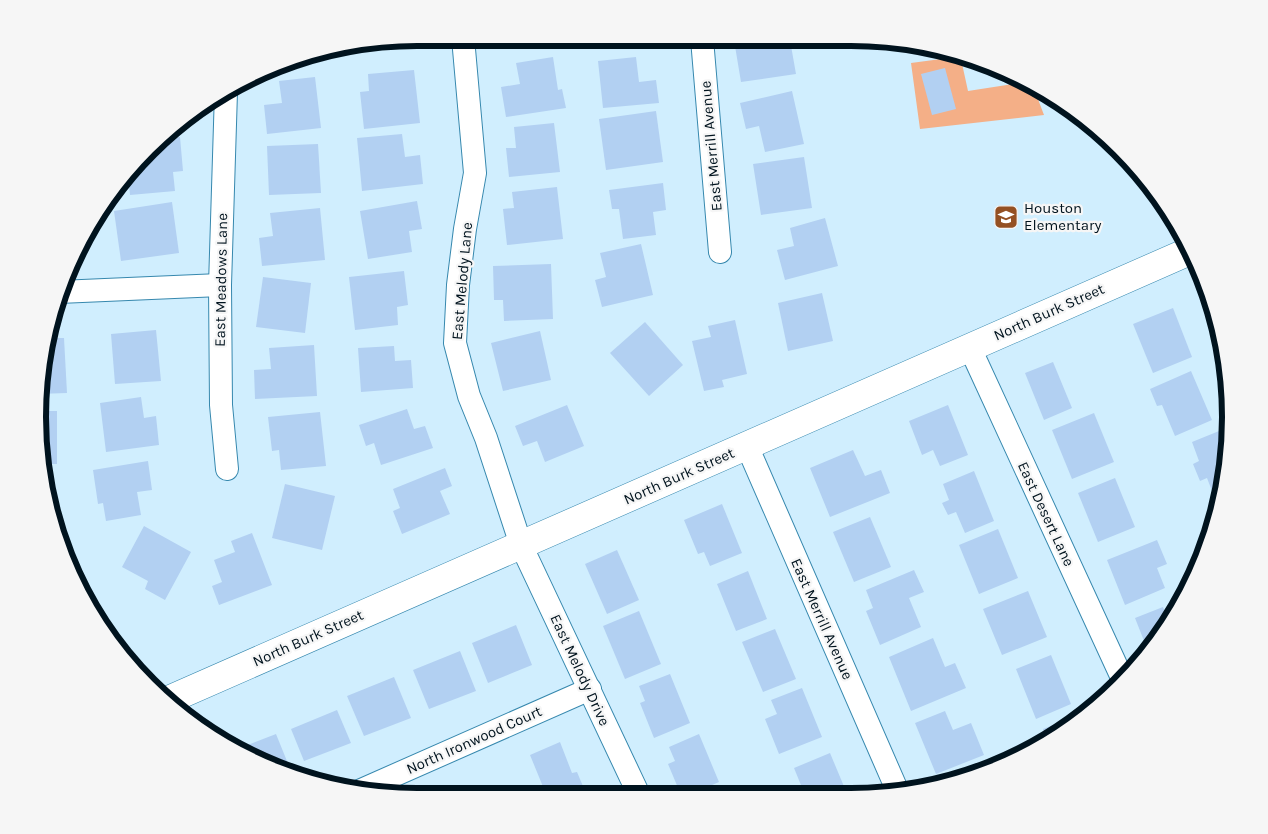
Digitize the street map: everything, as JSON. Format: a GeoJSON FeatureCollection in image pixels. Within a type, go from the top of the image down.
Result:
{"type":"FeatureCollection","features":[{"type":"Feature","properties":{"kind":"street","name":"East Melody Lane"},"geometry":{"type":"LineString","coordinates":[[464,46],[475,173],[458,285],[455,343],[469,396],[486,438],[521,545]]}},
{"type":"Feature","properties":{"kind":"street","name":"East Merrill Avenue"},"geometry":{"type":"LineString","coordinates":[[703,46],[720,252]]}},
{"type":"Feature","properties":{"kind":"street","name":"East Meadows Lane"},"geometry":{"type":"LineString","coordinates":[[226,100],[220,284],[221,405],[227,468]]}},
{"type":"Feature","properties":{"kind":"street","name":"North Burk Street"},"geometry":{"type":"LineString","coordinates":[[175,697],[1184,253]]}},
{"type":"Feature","properties":{"kind":"street"},"geometry":{"type":"LineString","coordinates":[[68,292],[220,284]]}},
{"type":"Feature","properties":{"kind":"street","name":"East Desert Lane"},"geometry":{"type":"LineString","coordinates":[[970,348],[1119,672]]}},
{"type":"Feature","properties":{"kind":"street","name":"East Merrill Avenue"},"geometry":{"type":"LineString","coordinates":[[747,446],[895,785]]}},
{"type":"Feature","properties":{"kind":"street","name":"East Melody Drive"},"geometry":{"type":"LineString","coordinates":[[521,545],[636,788]]}},
{"type":"Feature","properties":{"kind":"street","name":"North Ironwood Court"},"geometry":{"type":"LineString","coordinates":[[375,786],[590,689]]}},
{"type":"Feature","properties":{"kind":"shaded area"},"geometry":{"type":"Polygon","coordinates":[[[945,58],[962,64],[968,91],[1015,84],[1037,97],[1044,115],[920,129],[911,63],[945,58]]]}},
{"type":"Feature","properties":{"kind":"building"},"geometry":{"type":"Polygon","coordinates":[[[735,46],[791,46],[796,74],[741,82],[735,46]]]}},
{"type":"Feature","properties":{"kind":"building"},"geometry":{"type":"Polygon","coordinates":[[[553,57],[558,90],[562,89],[566,108],[506,117],[501,87],[520,84],[516,63],[553,57]]]}},
{"type":"Feature","properties":{"kind":"building"},"geometry":{"type":"Polygon","coordinates":[[[636,57],[639,82],[656,80],[659,103],[603,108],[598,61],[636,57]]]}},
{"type":"Feature","properties":{"kind":"building"},"geometry":{"type":"Polygon","coordinates":[[[945,68],[956,109],[932,115],[921,74],[945,68]]]}},
{"type":"Feature","properties":{"kind":"building"},"geometry":{"type":"Polygon","coordinates":[[[414,70],[420,123],[364,129],[360,92],[369,91],[368,74],[414,70]]]}},
{"type":"Feature","properties":{"kind":"building"},"geometry":{"type":"Polygon","coordinates":[[[315,77],[321,128],[267,134],[264,105],[282,103],[279,81],[315,77]]]}},
{"type":"Feature","properties":{"kind":"building"},"geometry":{"type":"Polygon","coordinates":[[[792,91],[804,144],[765,152],[759,126],[746,129],[740,103],[792,91]]]}},
{"type":"Feature","properties":{"kind":"building"},"geometry":{"type":"Polygon","coordinates":[[[656,111],[663,162],[606,170],[599,119],[656,111]]]}},
{"type":"Feature","properties":{"kind":"building"},"geometry":{"type":"Polygon","coordinates":[[[554,123],[560,172],[509,177],[506,148],[516,148],[514,127],[554,123]]]}},
{"type":"Feature","properties":{"kind":"building"},"geometry":{"type":"Polygon","coordinates":[[[402,134],[405,157],[420,155],[423,184],[362,191],[357,138],[402,134]]]}},
{"type":"Feature","properties":{"kind":"building"},"geometry":{"type":"Polygon","coordinates":[[[174,137],[180,137],[183,171],[173,172],[175,191],[130,195],[129,184],[174,137]]]}},
{"type":"Feature","properties":{"kind":"building"},"geometry":{"type":"Polygon","coordinates":[[[318,144],[321,193],[269,195],[267,146],[318,144]]]}},
{"type":"Feature","properties":{"kind":"building"},"geometry":{"type":"Polygon","coordinates":[[[804,157],[812,208],[761,215],[753,164],[804,157]]]}},
{"type":"Feature","properties":{"kind":"building"},"geometry":{"type":"Polygon","coordinates":[[[663,183],[666,210],[653,212],[656,235],[623,239],[619,209],[612,209],[609,190],[663,183]]]}},
{"type":"Feature","properties":{"kind":"building"},"geometry":{"type":"Polygon","coordinates":[[[557,187],[563,239],[507,245],[503,209],[514,208],[512,192],[557,187]]]}},
{"type":"Feature","properties":{"kind":"building"},"geometry":{"type":"Polygon","coordinates":[[[417,201],[422,229],[409,231],[412,252],[368,259],[360,211],[417,201]]]}},
{"type":"Feature","properties":{"kind":"building"},"geometry":{"type":"Polygon","coordinates":[[[172,202],[179,253],[121,261],[114,211],[172,202]]]}},
{"type":"Feature","properties":{"kind":"building"},"geometry":{"type":"Polygon","coordinates":[[[320,208],[325,260],[262,266],[259,238],[273,236],[270,213],[320,208]]]}},
{"type":"Feature","properties":{"kind":"building"},"geometry":{"type":"Polygon","coordinates":[[[825,218],[838,266],[785,280],[777,250],[794,246],[790,228],[825,218]]]}},
{"type":"Feature","properties":{"kind":"building"},"geometry":{"type":"Polygon","coordinates":[[[641,244],[653,295],[602,307],[595,280],[606,277],[600,253],[641,244]]]}},
{"type":"Feature","properties":{"kind":"building"},"geometry":{"type":"Polygon","coordinates":[[[551,264],[553,319],[504,321],[503,300],[494,300],[493,266],[551,264]]]}},
{"type":"Feature","properties":{"kind":"building"},"geometry":{"type":"Polygon","coordinates":[[[404,271],[408,305],[397,307],[398,325],[355,330],[349,277],[404,271]]]}},
{"type":"Feature","properties":{"kind":"building"},"geometry":{"type":"Polygon","coordinates":[[[263,277],[311,283],[305,333],[256,327],[263,277]]]}},
{"type":"Feature","properties":{"kind":"building"},"geometry":{"type":"Polygon","coordinates":[[[822,293],[833,341],[788,351],[778,303],[822,293]]]}},
{"type":"Feature","properties":{"kind":"building"},"geometry":{"type":"Polygon","coordinates":[[[1173,308],[1192,357],[1153,373],[1133,324],[1173,308]]]}},
{"type":"Feature","properties":{"kind":"building"},"geometry":{"type":"Polygon","coordinates":[[[735,320],[747,374],[722,380],[724,387],[704,391],[692,341],[711,337],[708,326],[735,320]]]}},
{"type":"Feature","properties":{"kind":"building"},"geometry":{"type":"Polygon","coordinates":[[[645,322],[683,365],[649,396],[610,353],[645,322]]]}},
{"type":"Feature","properties":{"kind":"building"},"geometry":{"type":"Polygon","coordinates":[[[156,330],[161,381],[115,384],[111,334],[156,330]]]}},
{"type":"Feature","properties":{"kind":"building"},"geometry":{"type":"Polygon","coordinates":[[[540,331],[551,380],[503,391],[491,343],[540,331]]]}},
{"type":"Feature","properties":{"kind":"building"},"geometry":{"type":"Polygon","coordinates":[[[55,338],[64,338],[67,393],[47,394],[55,338]]]}},
{"type":"Feature","properties":{"kind":"building"},"geometry":{"type":"Polygon","coordinates":[[[314,345],[317,396],[255,399],[254,370],[271,369],[269,348],[314,345]]]}},
{"type":"Feature","properties":{"kind":"building"},"geometry":{"type":"Polygon","coordinates":[[[394,346],[395,361],[411,360],[413,388],[361,392],[358,348],[394,346]]]}},
{"type":"Feature","properties":{"kind":"building"},"geometry":{"type":"Polygon","coordinates":[[[1053,362],[1072,408],[1044,420],[1025,373],[1053,362]]]}},
{"type":"Feature","properties":{"kind":"building"},"geometry":{"type":"Polygon","coordinates":[[[1191,371],[1212,420],[1175,436],[1162,405],[1157,406],[1150,389],[1191,371]]]}},
{"type":"Feature","properties":{"kind":"building"},"geometry":{"type":"Polygon","coordinates":[[[141,397],[144,418],[156,416],[159,445],[106,452],[100,403],[141,397]]]}},
{"type":"Feature","properties":{"kind":"building"},"geometry":{"type":"Polygon","coordinates":[[[567,405],[584,446],[545,462],[537,441],[523,446],[515,426],[567,405]]]}},
{"type":"Feature","properties":{"kind":"building"},"geometry":{"type":"Polygon","coordinates":[[[948,405],[968,455],[940,466],[933,450],[922,455],[909,421],[948,405]]]}},
{"type":"Feature","properties":{"kind":"building"},"geometry":{"type":"Polygon","coordinates":[[[407,409],[414,429],[425,426],[433,448],[381,465],[374,443],[366,446],[359,425],[407,409]]]}},
{"type":"Feature","properties":{"kind":"building"},"geometry":{"type":"Polygon","coordinates":[[[46,411],[57,411],[57,464],[49,464],[46,411]]]}},
{"type":"Feature","properties":{"kind":"building"},"geometry":{"type":"Polygon","coordinates":[[[320,412],[326,466],[281,470],[279,450],[272,451],[268,417],[320,412]]]}},
{"type":"Feature","properties":{"kind":"building"},"geometry":{"type":"Polygon","coordinates":[[[1094,413],[1114,462],[1072,479],[1052,430],[1094,413]]]}},
{"type":"Feature","properties":{"kind":"building"},"geometry":{"type":"Polygon","coordinates":[[[1221,430],[1215,490],[1212,491],[1207,478],[1200,481],[1193,464],[1199,461],[1192,442],[1221,430]]]}},
{"type":"Feature","properties":{"kind":"building"},"geometry":{"type":"Polygon","coordinates":[[[853,450],[865,476],[881,470],[890,493],[830,517],[810,468],[853,450]]]}},
{"type":"Feature","properties":{"kind":"building"},"geometry":{"type":"Polygon","coordinates":[[[148,461],[152,490],[137,492],[141,515],[106,521],[103,503],[98,504],[93,470],[148,461]]]}},
{"type":"Feature","properties":{"kind":"building"},"geometry":{"type":"Polygon","coordinates":[[[445,468],[452,486],[440,491],[450,514],[402,534],[393,511],[400,508],[393,489],[445,468]]]}},
{"type":"Feature","properties":{"kind":"building"},"geometry":{"type":"Polygon","coordinates":[[[974,471],[994,521],[965,533],[956,512],[948,515],[942,503],[949,500],[943,484],[974,471]]]}},
{"type":"Feature","properties":{"kind":"building"},"geometry":{"type":"Polygon","coordinates":[[[1115,478],[1135,527],[1098,542],[1078,493],[1115,478]]]}},
{"type":"Feature","properties":{"kind":"building"},"geometry":{"type":"Polygon","coordinates":[[[285,484],[335,496],[322,550],[272,538],[285,484]]]}},
{"type":"Feature","properties":{"kind":"building"},"geometry":{"type":"Polygon","coordinates":[[[52,485],[54,485],[62,522],[59,513],[52,485]]]}},
{"type":"Feature","properties":{"kind":"building"},"geometry":{"type":"Polygon","coordinates":[[[722,504],[742,553],[710,566],[704,552],[698,554],[684,520],[722,504]]]}},
{"type":"Feature","properties":{"kind":"building"},"geometry":{"type":"Polygon","coordinates":[[[870,517],[891,567],[854,582],[833,532],[870,517]]]}},
{"type":"Feature","properties":{"kind":"building"},"geometry":{"type":"Polygon","coordinates":[[[144,526],[191,552],[165,600],[145,589],[148,581],[122,567],[144,526]]]}},
{"type":"Feature","properties":{"kind":"building"},"geometry":{"type":"Polygon","coordinates":[[[998,529],[1018,578],[979,594],[959,545],[998,529]]]}},
{"type":"Feature","properties":{"kind":"building"},"geometry":{"type":"Polygon","coordinates":[[[252,533],[272,585],[219,605],[212,586],[222,582],[214,560],[235,552],[231,541],[252,533]]]}},
{"type":"Feature","properties":{"kind":"building"},"geometry":{"type":"Polygon","coordinates":[[[1157,540],[1167,564],[1157,568],[1165,588],[1125,605],[1107,560],[1157,540]]]}},
{"type":"Feature","properties":{"kind":"building"},"geometry":{"type":"Polygon","coordinates":[[[617,550],[639,600],[607,614],[585,564],[617,550]]]}},
{"type":"Feature","properties":{"kind":"building"},"geometry":{"type":"Polygon","coordinates":[[[914,570],[924,592],[909,598],[921,627],[880,645],[866,611],[873,608],[866,590],[914,570]]]}},
{"type":"Feature","properties":{"kind":"building"},"geometry":{"type":"Polygon","coordinates":[[[748,571],[767,619],[736,631],[717,584],[748,571]]]}},
{"type":"Feature","properties":{"kind":"building"},"geometry":{"type":"Polygon","coordinates":[[[1028,591],[1047,637],[1002,655],[983,609],[1028,591]]]}},
{"type":"Feature","properties":{"kind":"building"},"geometry":{"type":"Polygon","coordinates":[[[1163,607],[1165,613],[1145,643],[1135,618],[1163,607]]]}},
{"type":"Feature","properties":{"kind":"building"},"geometry":{"type":"Polygon","coordinates":[[[639,611],[661,664],[625,679],[603,626],[639,611]]]}},
{"type":"Feature","properties":{"kind":"building"},"geometry":{"type":"Polygon","coordinates":[[[516,625],[532,665],[488,683],[472,643],[516,625]]]}},
{"type":"Feature","properties":{"kind":"building"},"geometry":{"type":"Polygon","coordinates":[[[775,629],[796,679],[763,692],[742,642],[775,629]]]}},
{"type":"Feature","properties":{"kind":"building"},"geometry":{"type":"Polygon","coordinates":[[[933,638],[945,667],[955,663],[966,688],[911,711],[889,657],[933,638]]]}},
{"type":"Feature","properties":{"kind":"building"},"geometry":{"type":"Polygon","coordinates":[[[460,651],[476,691],[429,709],[413,670],[460,651]]]}},
{"type":"Feature","properties":{"kind":"building"},"geometry":{"type":"Polygon","coordinates":[[[1051,655],[1071,704],[1036,719],[1016,669],[1051,655]]]}},
{"type":"Feature","properties":{"kind":"building"},"geometry":{"type":"Polygon","coordinates":[[[670,674],[690,723],[654,738],[640,703],[645,701],[639,686],[670,674]]]}},
{"type":"Feature","properties":{"kind":"building"},"geometry":{"type":"Polygon","coordinates":[[[394,677],[411,718],[364,736],[347,696],[394,677]]]}},
{"type":"Feature","properties":{"kind":"building"},"geometry":{"type":"Polygon","coordinates":[[[802,688],[822,737],[779,754],[765,719],[777,714],[771,700],[802,688]]]}},
{"type":"Feature","properties":{"kind":"building"},"geometry":{"type":"Polygon","coordinates":[[[337,710],[351,743],[304,761],[291,729],[337,710]]]}},
{"type":"Feature","properties":{"kind":"building"},"geometry":{"type":"Polygon","coordinates":[[[945,711],[953,730],[971,723],[984,755],[936,774],[915,723],[945,711]]]}},
{"type":"Feature","properties":{"kind":"building"},"geometry":{"type":"Polygon","coordinates":[[[1062,722],[1044,733],[1043,729],[1062,722]]]}},
{"type":"Feature","properties":{"kind":"building"},"geometry":{"type":"Polygon","coordinates":[[[276,734],[288,765],[275,760],[246,746],[276,734]]]}},
{"type":"Feature","properties":{"kind":"building"},"geometry":{"type":"Polygon","coordinates":[[[699,734],[719,782],[705,788],[678,788],[668,764],[675,761],[669,747],[699,734]]]}},
{"type":"Feature","properties":{"kind":"building"},"geometry":{"type":"Polygon","coordinates":[[[560,742],[572,773],[577,772],[584,788],[544,788],[530,755],[560,742]]]}},
{"type":"Feature","properties":{"kind":"building"},"geometry":{"type":"Polygon","coordinates":[[[830,753],[845,788],[802,788],[794,768],[830,753]]]}},
{"type":"Feature","properties":{"kind":"place","name":"Houston Elementary"},"geometry":{"type":"Point","coordinates":[1006,217]}}]}
